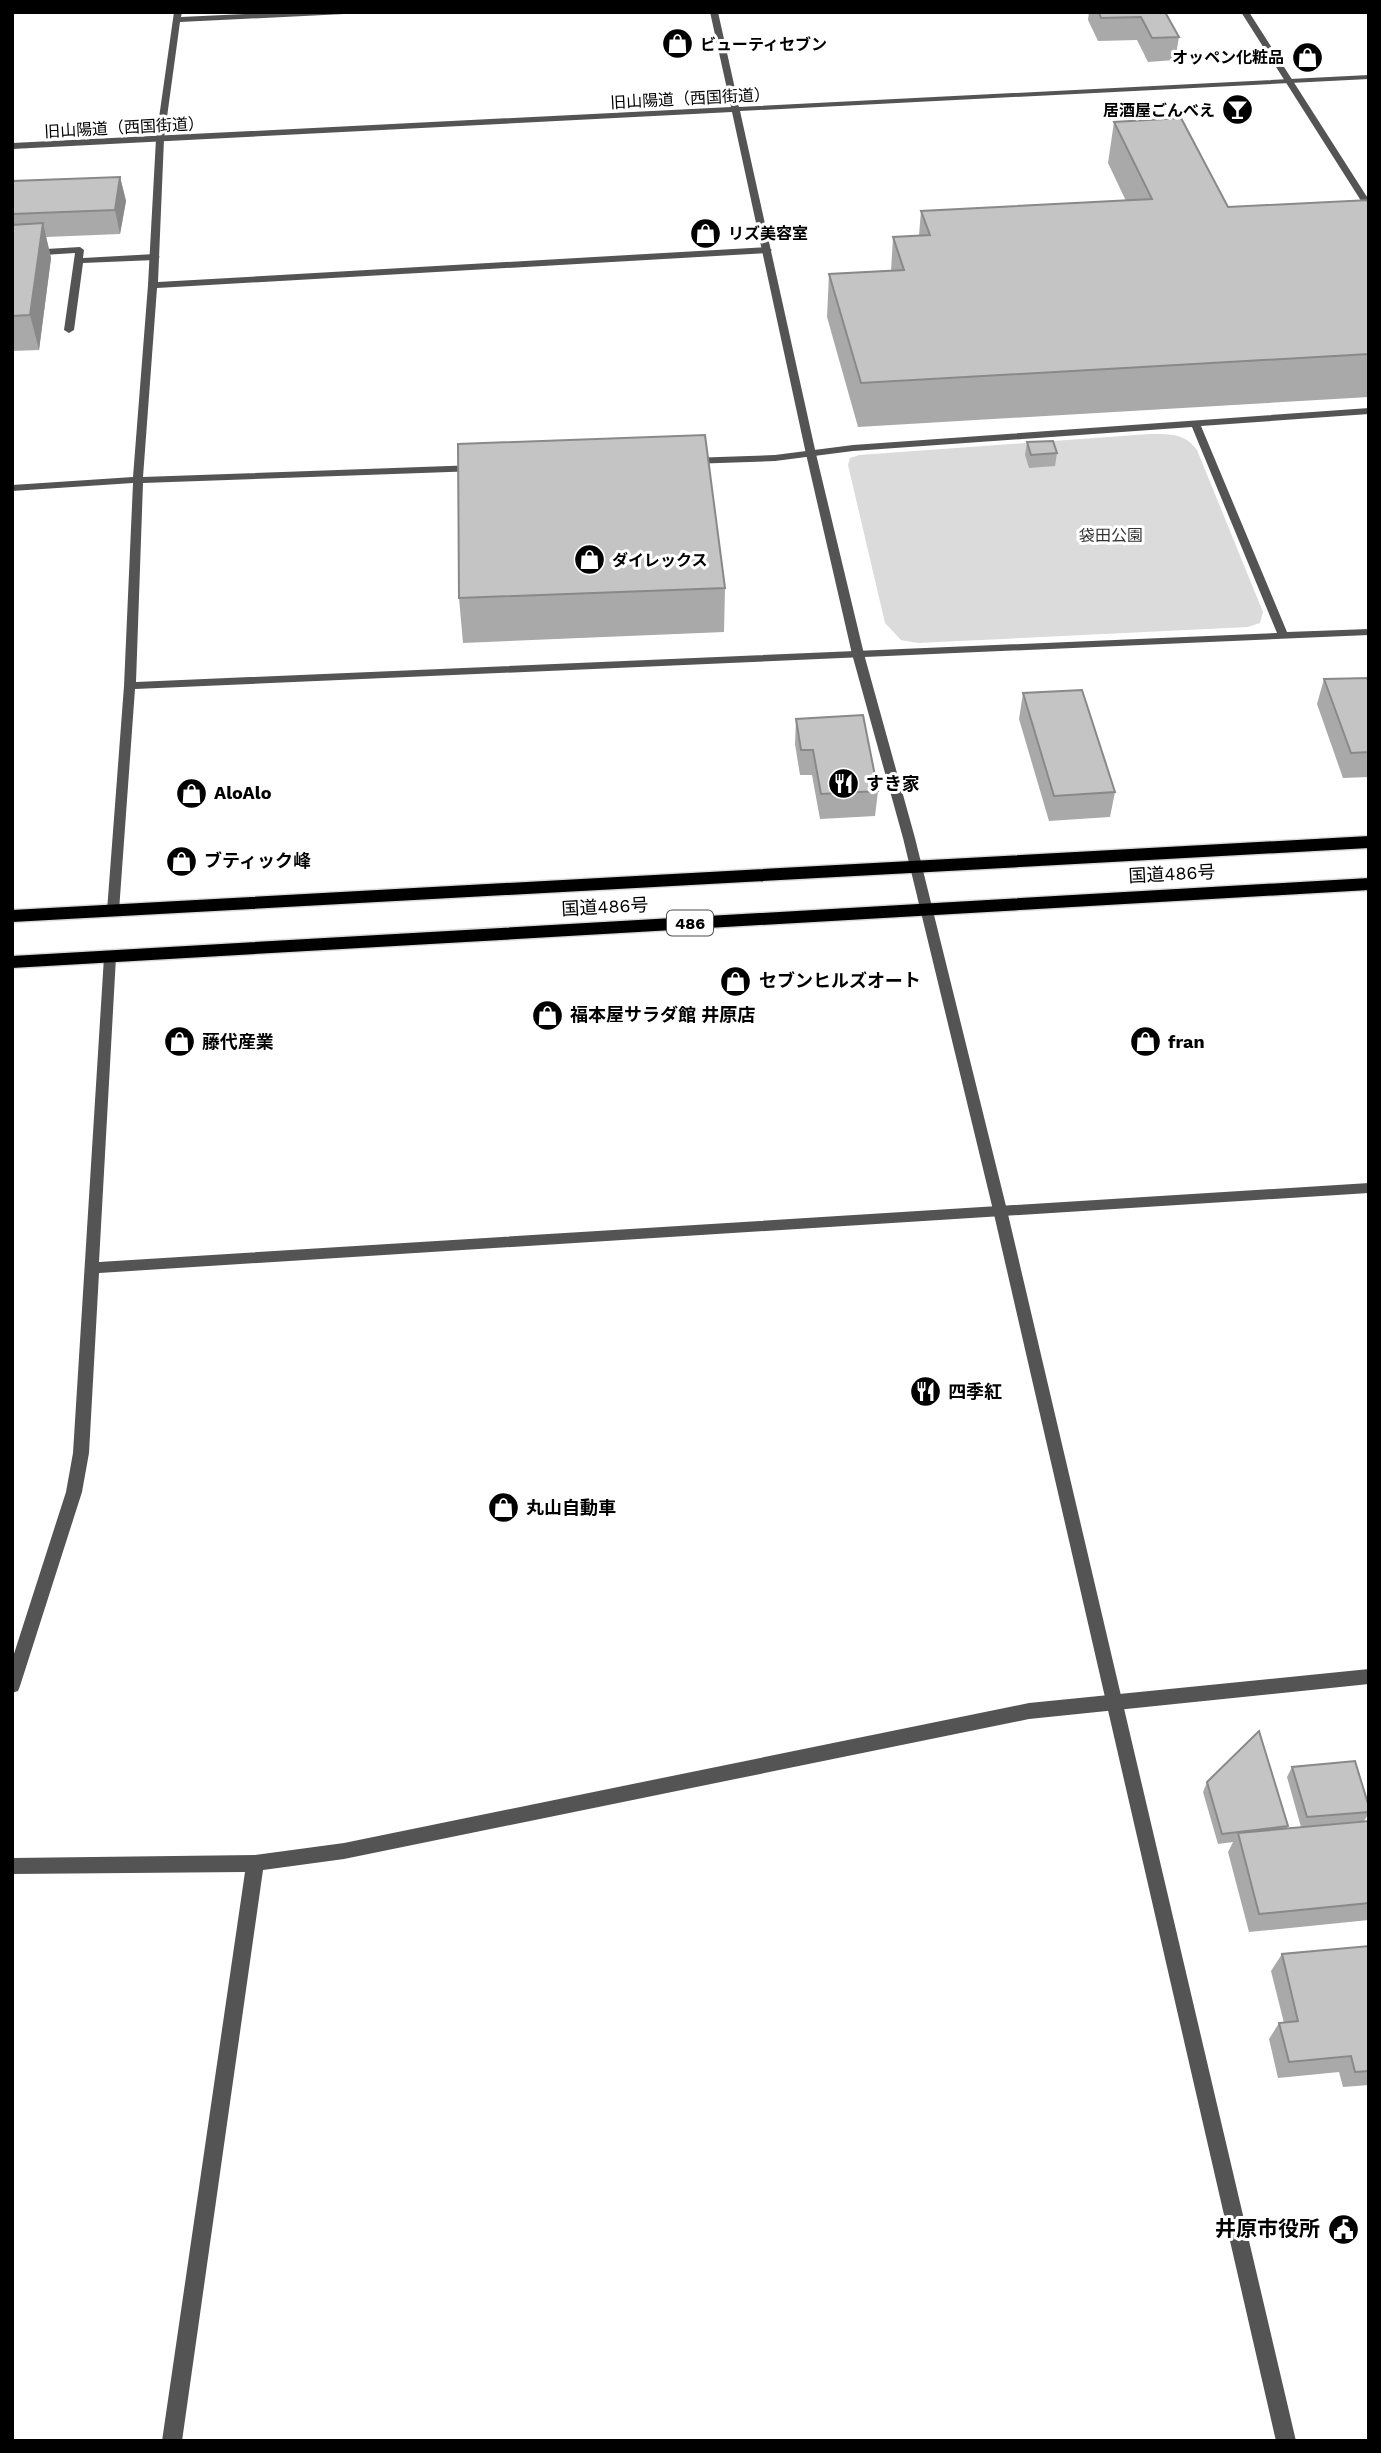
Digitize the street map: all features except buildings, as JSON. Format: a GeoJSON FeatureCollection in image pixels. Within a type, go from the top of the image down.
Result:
{"type":"FeatureCollection","features":[{"type":"Feature","properties":{"kind":"highway","name":"国道486号"},"geometry":{"type":"LineString","coordinates":[[12,916],[1369,842]]}},
{"type":"Feature","properties":{"kind":"highway","name":"国道486号"},"geometry":{"type":"LineString","coordinates":[[12,962],[1369,884]]}},
{"type":"Feature","properties":{"kind":"street"},"geometry":{"type":"LineString","coordinates":[[113,911],[130,686],[138,480],[155,257],[160,139],[178,16],[344,12]]}},
{"type":"Feature","properties":{"kind":"street"},"geometry":{"type":"LineString","coordinates":[[714,12],[811,454],[1000,1210],[1286,2441]]}},
{"type":"Feature","properties":{"kind":"street"},"geometry":{"type":"LineString","coordinates":[[1245,12],[1369,207]]}},
{"type":"Feature","properties":{"kind":"street","name":"旧山陽道（西国街道）"},"geometry":{"type":"LineString","coordinates":[[12,146],[1369,77]]}},
{"type":"Feature","properties":{"kind":"street"},"geometry":{"type":"LineString","coordinates":[[12,254],[80,250],[69,331]]}},
{"type":"Feature","properties":{"kind":"street"},"geometry":{"type":"LineString","coordinates":[[153,285],[768,250]]}},
{"type":"Feature","properties":{"kind":"street"},"geometry":{"type":"LineString","coordinates":[[78,261],[155,257]]}},
{"type":"Feature","properties":{"kind":"street"},"geometry":{"type":"LineString","coordinates":[[678,461],[811,454],[853,448],[1369,411]]}},
{"type":"Feature","properties":{"kind":"street"},"geometry":{"type":"LineString","coordinates":[[1195,423],[1283,635]]}},
{"type":"Feature","properties":{"kind":"street"},"geometry":{"type":"LineString","coordinates":[[12,488],[138,480],[484,468]]}},
{"type":"Feature","properties":{"kind":"street"},"geometry":{"type":"LineString","coordinates":[[130,686],[1369,632]]}},
{"type":"Feature","properties":{"kind":"street"},"geometry":{"type":"LineString","coordinates":[[12,1686],[74,1492],[81,1453],[110,957]]}},
{"type":"Feature","properties":{"kind":"street"},"geometry":{"type":"LineString","coordinates":[[91,1268],[1369,1188]]}},
{"type":"Feature","properties":{"kind":"street"},"geometry":{"type":"LineString","coordinates":[[12,1866],[255,1863],[344,1851],[1028,1711],[1369,1675]]}},
{"type":"Feature","properties":{"kind":"street"},"geometry":{"type":"LineString","coordinates":[[172,2441],[255,1863]]}},
{"type":"Feature","properties":{"kind":"green space","name":"袋田公園"},"geometry":{"type":"Polygon","coordinates":[[[1149,434],[1182,437],[1197,450],[1263,612],[1260,623],[1248,627],[918,643],[901,640],[885,623],[848,465],[850,458],[859,455],[1149,434]]]}},
{"type":"Feature","properties":{"kind":"place","name":"ビューティセブン"},"geometry":{"type":"Point","coordinates":[677,44]}},
{"type":"Feature","properties":{"kind":"place","name":"オッペン化粧品"},"geometry":{"type":"Point","coordinates":[1307,57]}},
{"type":"Feature","properties":{"kind":"place","name":"居酒屋ごんべえ"},"geometry":{"type":"Point","coordinates":[1238,110]}},
{"type":"Feature","properties":{"kind":"place","name":"リズ美容室"},"geometry":{"type":"Point","coordinates":[705,233]}},
{"type":"Feature","properties":{"kind":"place","name":"ダイレックス"},"geometry":{"type":"Point","coordinates":[589,560]}},
{"type":"Feature","properties":{"kind":"place","name":"すき家"},"geometry":{"type":"Point","coordinates":[843,784]}},
{"type":"Feature","properties":{"kind":"place","name":"AloAlo"},"geometry":{"type":"Point","coordinates":[191,793]}},
{"type":"Feature","properties":{"kind":"place","name":"ブティック峰"},"geometry":{"type":"Point","coordinates":[181,861]}},
{"type":"Feature","properties":{"kind":"place","name":"セブンヒルズオート"},"geometry":{"type":"Point","coordinates":[736,981]}},
{"type":"Feature","properties":{"kind":"place","name":"福本屋サラダ館 井原店"},"geometry":{"type":"Point","coordinates":[547,1015]}},
{"type":"Feature","properties":{"kind":"place","name":"藤代産業"},"geometry":{"type":"Point","coordinates":[179,1042]}},
{"type":"Feature","properties":{"kind":"place","name":"fran"},"geometry":{"type":"Point","coordinates":[1145,1042]}},
{"type":"Feature","properties":{"kind":"place","name":"四季紅"},"geometry":{"type":"Point","coordinates":[925,1392]}},
{"type":"Feature","properties":{"kind":"place","name":"丸山自動車"},"geometry":{"type":"Point","coordinates":[503,1508]}},
{"type":"Feature","properties":{"kind":"place","name":"井原市役所"},"geometry":{"type":"Point","coordinates":[1343,2229]}}]}
